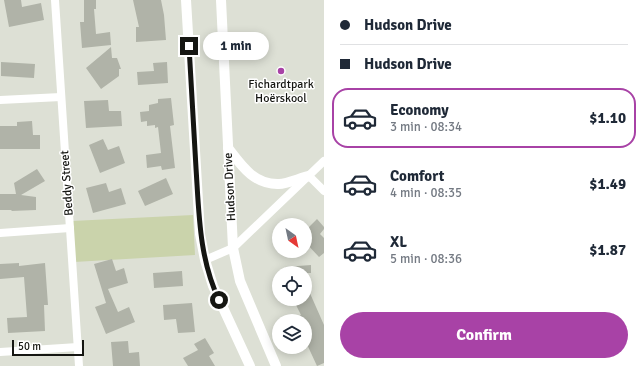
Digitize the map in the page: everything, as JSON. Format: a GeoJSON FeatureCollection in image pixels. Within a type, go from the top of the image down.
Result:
{"type":"FeatureCollection","features":[{"type":"Feature","properties":{"kind":"street","name":"Beddy Street"},"geometry":{"type":"LineString","coordinates":[[55,0],[79,366]]}},
{"type":"Feature","properties":{"kind":"street"},"geometry":{"type":"LineString","coordinates":[[186,0],[200,234],[212,286],[250,366]]}},
{"type":"Feature","properties":{"kind":"street","name":"Hudson Drive"},"geometry":{"type":"LineString","coordinates":[[221,0],[234,248],[240,281],[276,366]]}},
{"type":"Feature","properties":{"kind":"street"},"geometry":{"type":"LineString","coordinates":[[0,100],[61,97]]}},
{"type":"Feature","properties":{"kind":"street"},"geometry":{"type":"LineString","coordinates":[[228,148],[245,171],[262,181],[279,184],[309,176]]}},
{"type":"Feature","properties":{"kind":"street"},"geometry":{"type":"LineString","coordinates":[[205,260],[234,248],[324,161]]}},
{"type":"Feature","properties":{"kind":"street"},"geometry":{"type":"LineString","coordinates":[[309,176],[324,192]]}},
{"type":"Feature","properties":{"kind":"street"},"geometry":{"type":"LineString","coordinates":[[0,233],[70,228]]}},
{"type":"Feature","properties":{"kind":"street"},"geometry":{"type":"LineString","coordinates":[[0,352],[78,347]]}},
{"type":"Feature","properties":{"kind":"green space"},"geometry":{"type":"Polygon","coordinates":[[[193,215],[195,255],[74,262],[72,221],[193,215]]]}},
{"type":"Feature","properties":{"kind":"building"},"geometry":{"type":"Polygon","coordinates":[[[4,0],[21,0],[22,7],[41,3],[44,20],[9,27],[4,0]]]}},
{"type":"Feature","properties":{"kind":"building"},"geometry":{"type":"Polygon","coordinates":[[[84,0],[96,0],[96,9],[94,9],[96,34],[110,32],[111,45],[82,48],[80,22],[84,22],[84,0]]]}},
{"type":"Feature","properties":{"kind":"building"},"geometry":{"type":"Polygon","coordinates":[[[133,0],[161,0],[166,40],[136,42],[136,27],[139,27],[133,0]]]}},
{"type":"Feature","properties":{"kind":"building"},"geometry":{"type":"Polygon","coordinates":[[[111,47],[112,58],[117,58],[121,69],[119,69],[119,76],[101,89],[86,68],[111,47]]]}},
{"type":"Feature","properties":{"kind":"building"},"geometry":{"type":"Polygon","coordinates":[[[1,62],[35,64],[34,78],[1,76],[1,62]]]}},
{"type":"Feature","properties":{"kind":"building"},"geometry":{"type":"Polygon","coordinates":[[[167,62],[168,83],[138,85],[137,72],[154,71],[153,63],[167,62]]]}},
{"type":"Feature","properties":{"kind":"building"},"geometry":{"type":"Polygon","coordinates":[[[171,98],[174,125],[170,126],[175,168],[162,170],[161,166],[147,168],[146,155],[161,153],[158,127],[155,128],[155,125],[147,126],[147,121],[141,122],[140,112],[149,111],[149,105],[158,103],[158,99],[171,98]]]}},
{"type":"Feature","properties":{"kind":"building"},"geometry":{"type":"Polygon","coordinates":[[[108,100],[109,111],[121,111],[122,126],[86,128],[84,101],[108,100]]]}},
{"type":"Feature","properties":{"kind":"building"},"geometry":{"type":"Polygon","coordinates":[[[32,121],[33,135],[40,135],[40,149],[0,149],[0,126],[17,126],[17,122],[32,121]]]}},
{"type":"Feature","properties":{"kind":"building"},"geometry":{"type":"Polygon","coordinates":[[[103,139],[108,150],[119,146],[125,163],[100,173],[89,145],[103,139]]]}},
{"type":"Feature","properties":{"kind":"building"},"geometry":{"type":"Polygon","coordinates":[[[37,169],[45,181],[21,195],[36,197],[36,210],[0,210],[0,194],[16,194],[14,183],[37,169]]]}},
{"type":"Feature","properties":{"kind":"building"},"geometry":{"type":"Polygon","coordinates":[[[166,178],[173,194],[145,206],[138,191],[166,178]]]}},
{"type":"Feature","properties":{"kind":"building"},"geometry":{"type":"Polygon","coordinates":[[[106,183],[109,192],[121,188],[126,204],[93,213],[86,188],[106,183]]]}},
{"type":"Feature","properties":{"kind":"building"},"geometry":{"type":"Polygon","coordinates":[[[317,219],[324,227],[320,234],[324,238],[324,253],[319,257],[312,250],[312,224],[317,219]]]}},
{"type":"Feature","properties":{"kind":"building"},"geometry":{"type":"Polygon","coordinates":[[[112,259],[116,271],[124,268],[128,283],[108,289],[118,312],[129,307],[135,322],[106,334],[95,307],[106,303],[94,264],[112,259]]]}},
{"type":"Feature","properties":{"kind":"building"},"geometry":{"type":"Polygon","coordinates":[[[19,263],[19,266],[45,263],[48,305],[44,305],[45,331],[8,333],[7,318],[27,317],[24,277],[0,279],[0,264],[19,263]]]}},
{"type":"Feature","properties":{"kind":"building"},"geometry":{"type":"Polygon","coordinates":[[[182,271],[183,286],[154,288],[153,273],[182,271]]]}},
{"type":"Feature","properties":{"kind":"building"},"geometry":{"type":"Polygon","coordinates":[[[312,298],[324,325],[324,363],[317,366],[311,354],[312,314],[300,314],[296,306],[312,306],[312,298]]]}},
{"type":"Feature","properties":{"kind":"building"},"geometry":{"type":"Polygon","coordinates":[[[192,303],[195,332],[178,333],[176,319],[164,320],[163,305],[192,303]]]}},
{"type":"Feature","properties":{"kind":"building"},"geometry":{"type":"Polygon","coordinates":[[[205,338],[214,353],[209,356],[215,366],[188,366],[183,358],[198,350],[194,344],[205,338]]]}},
{"type":"Feature","properties":{"kind":"building"},"geometry":{"type":"Polygon","coordinates":[[[128,341],[129,353],[139,352],[140,366],[113,366],[111,342],[128,341]]]}},
{"type":"Feature","properties":{"kind":"place","name":"Fichardtpark Hoërskool"},"geometry":{"type":"Point","coordinates":[281,71]}},
{"type":"Feature","properties":{"kind":"route"},"geometry":{"type":"LineString","coordinates":[[189,46],[200,234],[212,286],[219,300]]}}]}
